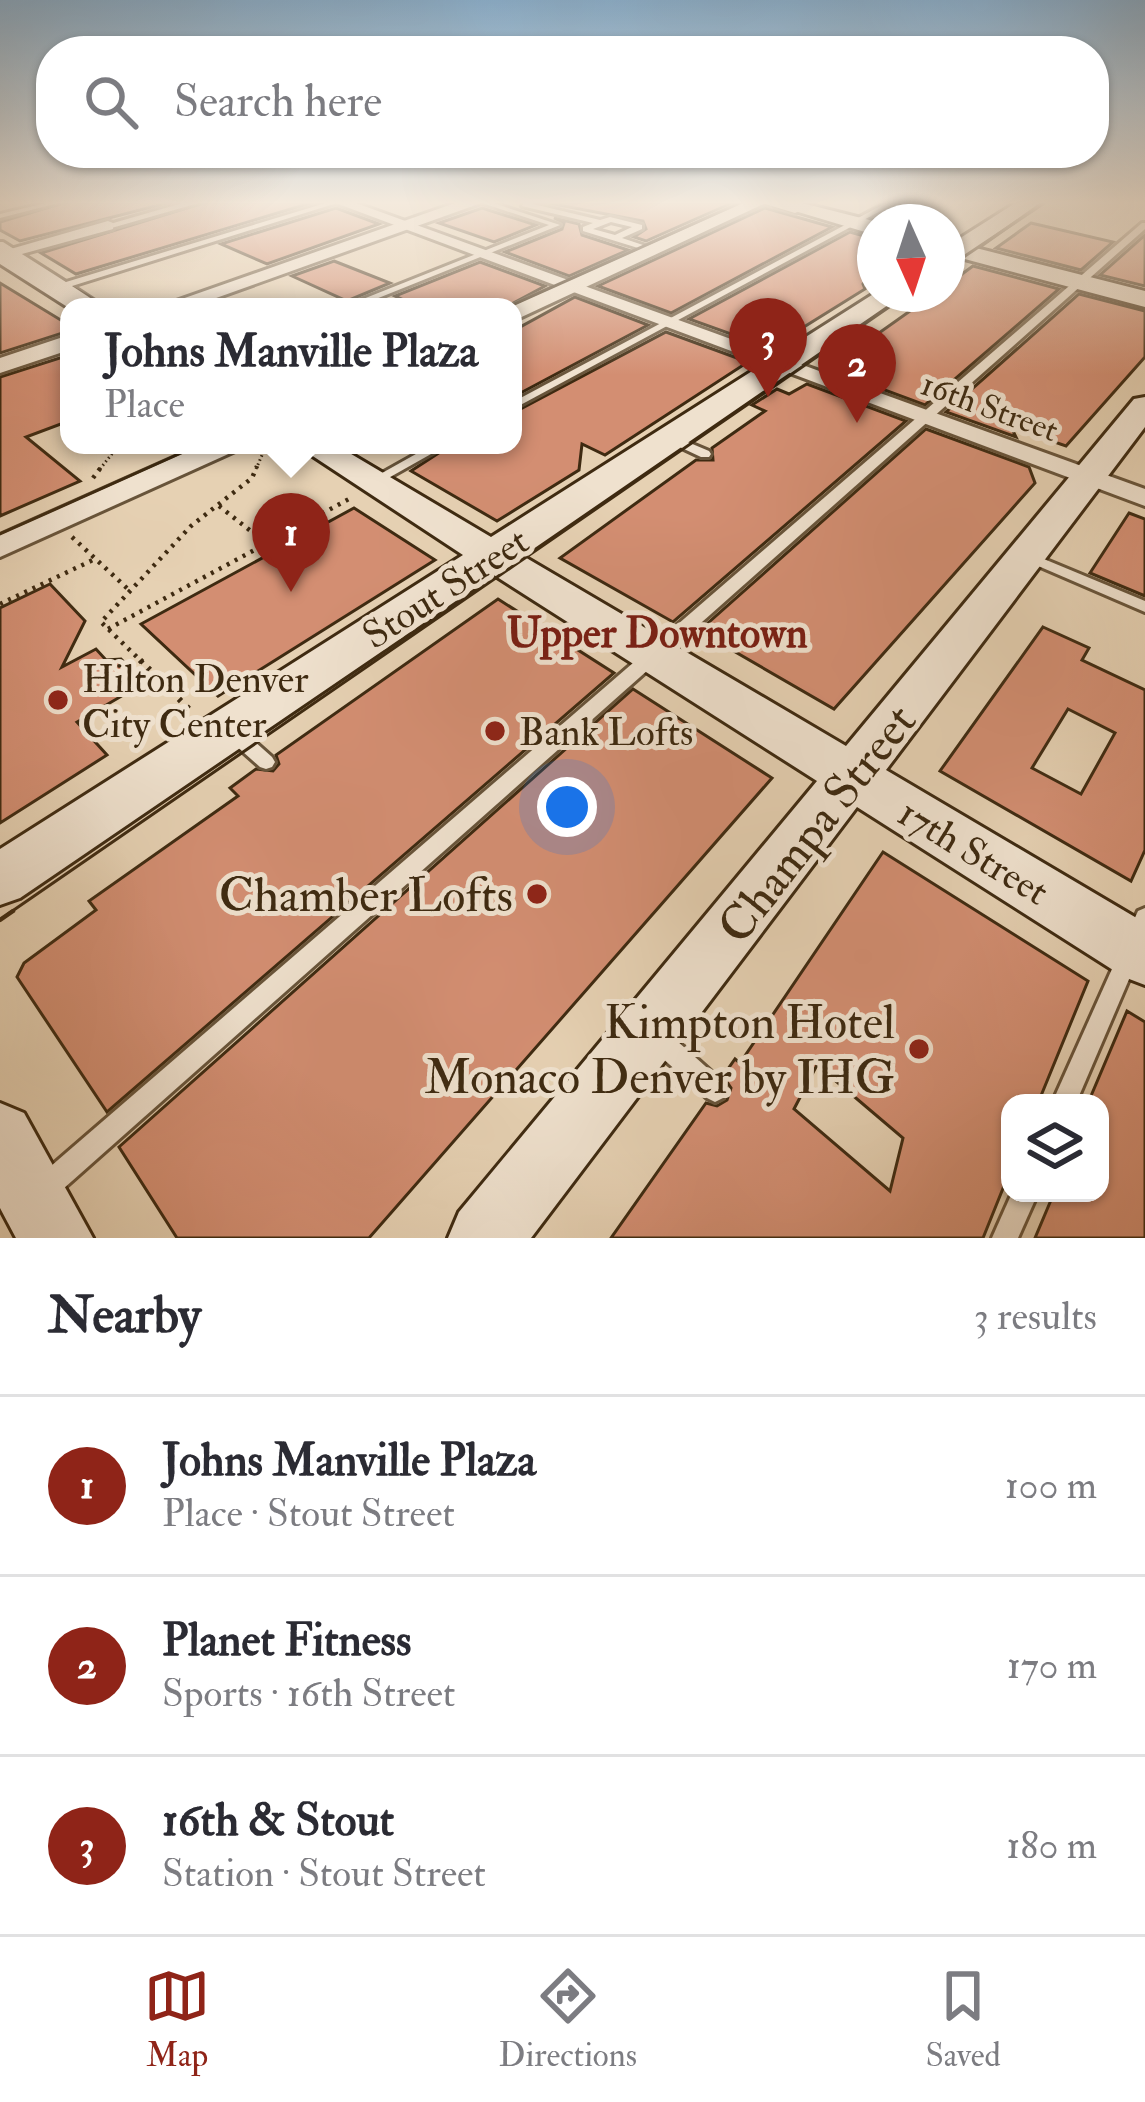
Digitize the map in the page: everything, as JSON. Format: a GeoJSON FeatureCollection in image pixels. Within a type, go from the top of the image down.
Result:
{"type":"FeatureCollection","features":[{"type":"Feature","properties":{"kind":"main road"},"geometry":{"type":"LineString","coordinates":[[16,260],[75,298]]}},
{"type":"Feature","properties":{"kind":"main road"},"geometry":{"type":"LineString","coordinates":[[985,260],[1145,301]]}},
{"type":"Feature","properties":{"kind":"main road","name":"Stout Street"},"geometry":{"type":"LineString","coordinates":[[0,880],[213,723],[510,558],[671,439],[788,362],[857,306]]}},
{"type":"Feature","properties":{"kind":"main road","name":"Champa Street"},"geometry":{"type":"LineString","coordinates":[[485,1238],[1145,406]]}},
{"type":"Feature","properties":{"kind":"main road","name":"17th Street"},"geometry":{"type":"LineString","coordinates":[[324,454],[368,486],[510,558],[1141,937]]}},
{"type":"Feature","properties":{"kind":"main road"},"geometry":{"type":"LineString","coordinates":[[0,1137],[29,1215]]}},
{"type":"Feature","properties":{"kind":"street"},"geometry":{"type":"LineString","coordinates":[[196,298],[307,260]]}},
{"type":"Feature","properties":{"kind":"street","name":"16th Street"},"geometry":{"type":"LineString","coordinates":[[511,260],[1094,471],[1145,482]]}},
{"type":"Feature","properties":{"kind":"street"},"geometry":{"type":"LineString","coordinates":[[522,310],[632,260]]}},
{"type":"Feature","properties":{"kind":"street"},"geometry":{"type":"LineString","coordinates":[[0,366],[60,345]]}},
{"type":"Feature","properties":{"kind":"street"},"geometry":{"type":"LineString","coordinates":[[0,548],[205,454]]}},
{"type":"Feature","properties":{"kind":"street","name":"16th Street"},"geometry":{"type":"LineString","coordinates":[[1094,471],[1145,498]]}},
{"type":"Feature","properties":{"kind":"lane"},"geometry":{"type":"LineString","coordinates":[[60,286],[147,260]]}},
{"type":"Feature","properties":{"kind":"lane"},"geometry":{"type":"LineString","coordinates":[[371,298],[469,260]]}},
{"type":"Feature","properties":{"kind":"lane"},"geometry":{"type":"LineString","coordinates":[[522,401],[796,260]]}},
{"type":"Feature","properties":{"kind":"lane"},"geometry":{"type":"LineString","coordinates":[[29,1215],[1106,260]]}},
{"type":"Feature","properties":{"kind":"lane"},"geometry":{"type":"LineString","coordinates":[[60,286],[82,298]]}},
{"type":"Feature","properties":{"kind":"lane"},"geometry":{"type":"LineString","coordinates":[[671,439],[705,454]]}},
{"type":"Feature","properties":{"kind":"lane"},"geometry":{"type":"LineString","coordinates":[[340,454],[368,486],[425,454]]}},
{"type":"Feature","properties":{"kind":"lane"},"geometry":{"type":"LineString","coordinates":[[1027,556],[1145,607]]}},
{"type":"Feature","properties":{"kind":"lane"},"geometry":{"type":"LineString","coordinates":[[213,723],[266,762]]}},
{"type":"Feature","properties":{"kind":"lane"},"geometry":{"type":"LineString","coordinates":[[1068,1094],[1141,937]]}},
{"type":"Feature","properties":{"kind":"lane"},"geometry":{"type":"LineString","coordinates":[[650,1031],[715,1090]]}},
{"type":"Feature","properties":{"kind":"lane"},"geometry":{"type":"LineString","coordinates":[[1006,1238],[1021,1202]]}},
{"type":"Feature","properties":{"kind":"path"},"geometry":{"type":"LineString","coordinates":[[88,484],[112,454]]}},
{"type":"Feature","properties":{"kind":"path"},"geometry":{"type":"LineString","coordinates":[[213,723],[101,622],[191,526],[252,478],[262,454]]}},
{"type":"Feature","properties":{"kind":"path"},"geometry":{"type":"LineString","coordinates":[[108,629],[368,486]]}},
{"type":"Feature","properties":{"kind":"path"},"geometry":{"type":"LineString","coordinates":[[218,505],[266,544]]}},
{"type":"Feature","properties":{"kind":"path"},"geometry":{"type":"LineString","coordinates":[[72,537],[130,591]]}},
{"type":"Feature","properties":{"kind":"path"},"geometry":{"type":"LineString","coordinates":[[0,604],[95,559]]}},
{"type":"Feature","properties":{"kind":"building"},"geometry":{"type":"Polygon","coordinates":[[[52,260],[123,260],[76,274],[52,260]]]}},
{"type":"Feature","properties":{"kind":"building"},"geometry":{"type":"Polygon","coordinates":[[[526,260],[606,260],[569,276],[526,260]]]}},
{"type":"Feature","properties":{"kind":"building"},"geometry":{"type":"Polygon","coordinates":[[[654,260],[771,260],[671,313],[598,286],[654,260]]]}},
{"type":"Feature","properties":{"kind":"building"},"geometry":{"type":"Polygon","coordinates":[[[799,260],[857,260],[857,294],[770,348],[689,319],[799,260]]]}},
{"type":"Feature","properties":{"kind":"building"},"geometry":{"type":"Polygon","coordinates":[[[1041,260],[1093,260],[1081,270],[1041,260]]]}},
{"type":"Feature","properties":{"kind":"building"},"geometry":{"type":"Polygon","coordinates":[[[1117,260],[1145,260],[1145,286],[1100,275],[1117,260]]]}},
{"type":"Feature","properties":{"kind":"building"},"geometry":{"type":"Polygon","coordinates":[[[334,261],[390,283],[354,298],[340,298],[292,276],[334,261]]]}},
{"type":"Feature","properties":{"kind":"building"},"geometry":{"type":"Polygon","coordinates":[[[480,262],[545,286],[522,298],[395,296],[480,262]]]}},
{"type":"Feature","properties":{"kind":"building"},"geometry":{"type":"Polygon","coordinates":[[[973,266],[1059,289],[925,405],[828,369],[909,312],[965,312],[965,272],[973,266]]]}},
{"type":"Feature","properties":{"kind":"building"},"geometry":{"type":"Polygon","coordinates":[[[0,283],[60,320],[60,334],[0,353],[0,283]]]}},
{"type":"Feature","properties":{"kind":"building"},"geometry":{"type":"Polygon","coordinates":[[[1079,294],[1145,311],[1145,357],[1066,446],[1011,427],[1016,437],[946,412],[1079,294]]]}},
{"type":"Feature","properties":{"kind":"building"},"geometry":{"type":"Polygon","coordinates":[[[575,297],[648,325],[522,392],[522,326],[575,297]]]}},
{"type":"Feature","properties":{"kind":"building"},"geometry":{"type":"Polygon","coordinates":[[[666,332],[748,362],[605,455],[582,444],[579,470],[497,521],[411,471],[437,454],[522,454],[522,408],[666,332]]]}},
{"type":"Feature","properties":{"kind":"building"},"geometry":{"type":"Polygon","coordinates":[[[60,358],[60,424],[26,437],[80,481],[0,516],[0,377],[60,358]]]}},
{"type":"Feature","properties":{"kind":"building"},"geometry":{"type":"Polygon","coordinates":[[[807,384],[906,421],[673,622],[560,558],[696,460],[713,460],[712,448],[765,411],[752,405],[777,389],[789,394],[807,384]]]}},
{"type":"Feature","properties":{"kind":"building"},"geometry":{"type":"Polygon","coordinates":[[[926,429],[1029,467],[1035,483],[834,709],[699,631],[926,429]]]}},
{"type":"Feature","properties":{"kind":"building"},"geometry":{"type":"Polygon","coordinates":[[[354,508],[435,560],[218,696],[141,624],[354,508]]]}},
{"type":"Feature","properties":{"kind":"building"},"geometry":{"type":"Polygon","coordinates":[[[1129,513],[1145,519],[1145,596],[1090,573],[1129,513]]]}},
{"type":"Feature","properties":{"kind":"building","name":"Hilton Denver City Center"},"geometry":{"type":"Polygon","coordinates":[[[50,584],[85,621],[62,667],[96,649],[106,660],[121,659],[144,683],[77,722],[107,755],[0,823],[0,608],[50,584]]]}},
{"type":"Feature","properties":{"kind":"building"},"geometry":{"type":"Polygon","coordinates":[[[498,599],[614,673],[107,1112],[17,977],[24,963],[96,910],[89,901],[238,796],[230,788],[256,769],[273,771],[279,764],[276,755],[498,599]]]}},
{"type":"Feature","properties":{"kind":"building"},"geometry":{"type":"Polygon","coordinates":[[[1043,627],[1089,648],[1082,660],[1145,690],[1145,850],[1131,881],[940,771],[1043,627]],[[1068,709],[1032,768],[1081,794],[1115,733],[1068,709]]]}},
{"type":"Feature","properties":{"kind":"building"},"geometry":{"type":"Polygon","coordinates":[[[633,689],[772,778],[369,1238],[177,1238],[119,1147],[633,689]]]}},
{"type":"Feature","properties":{"kind":"building","name":"Kimpton Hotel Monaco Denver by IHG"},"geometry":{"type":"Polygon","coordinates":[[[883,852],[1088,981],[1042,1094],[1001,1094],[1001,1193],[983,1238],[611,1238],[706,1103],[717,1106],[727,1100],[731,1088],[723,1076],[735,1059],[740,1063],[883,852]],[[817,1065],[794,1109],[890,1191],[903,1138],[817,1065]]]}},
{"type":"Feature","properties":{"kind":"building"},"geometry":{"type":"Polygon","coordinates":[[[1127,1011],[1145,1022],[1145,1238],[1035,1238],[1050,1202],[1109,1202],[1109,1094],[1092,1094],[1127,1011]]]}},
{"type":"Feature","properties":{"kind":"tram line"},"geometry":{"type":"LineString","coordinates":[[522,301],[613,260]]}},
{"type":"Feature","properties":{"kind":"tram line"},"geometry":{"type":"LineString","coordinates":[[8,914],[882,312]]}},
{"type":"Feature","properties":{"kind":"tram line"},"geometry":{"type":"LineString","coordinates":[[0,534],[179,454]]}},
{"type":"Feature","properties":{"kind":"tram line"},"geometry":{"type":"LineString","coordinates":[[0,920],[13,911]]}},
{"type":"Feature","properties":{"kind":"place","name":"16th & Stout"},"geometry":{"type":"Point","coordinates":[768,397]}},
{"type":"Feature","properties":{"kind":"place","name":"Planet Fitness"},"geometry":{"type":"Point","coordinates":[857,423]}},
{"type":"Feature","properties":{"kind":"place","name":"Johns Manville Plaza"},"geometry":{"type":"Point","coordinates":[291,592]}},
{"type":"Feature","properties":{"kind":"place","name":"Hilton Denver City Center"},"geometry":{"type":"Point","coordinates":[58,700]}},
{"type":"Feature","properties":{"kind":"place","name":"Bank Lofts"},"geometry":{"type":"Point","coordinates":[495,731]}},
{"type":"Feature","properties":{"kind":"place","name":"Chamber Lofts"},"geometry":{"type":"Point","coordinates":[537,894]}},
{"type":"Feature","properties":{"kind":"place","name":"Kimpton Hotel Monaco Denver by IHG"},"geometry":{"type":"Point","coordinates":[919,1049]}},
{"type":"Feature","properties":{"kind":"district","name":"Upper Downtown"},"geometry":{"type":"Point","coordinates":[657,632]}}]}
